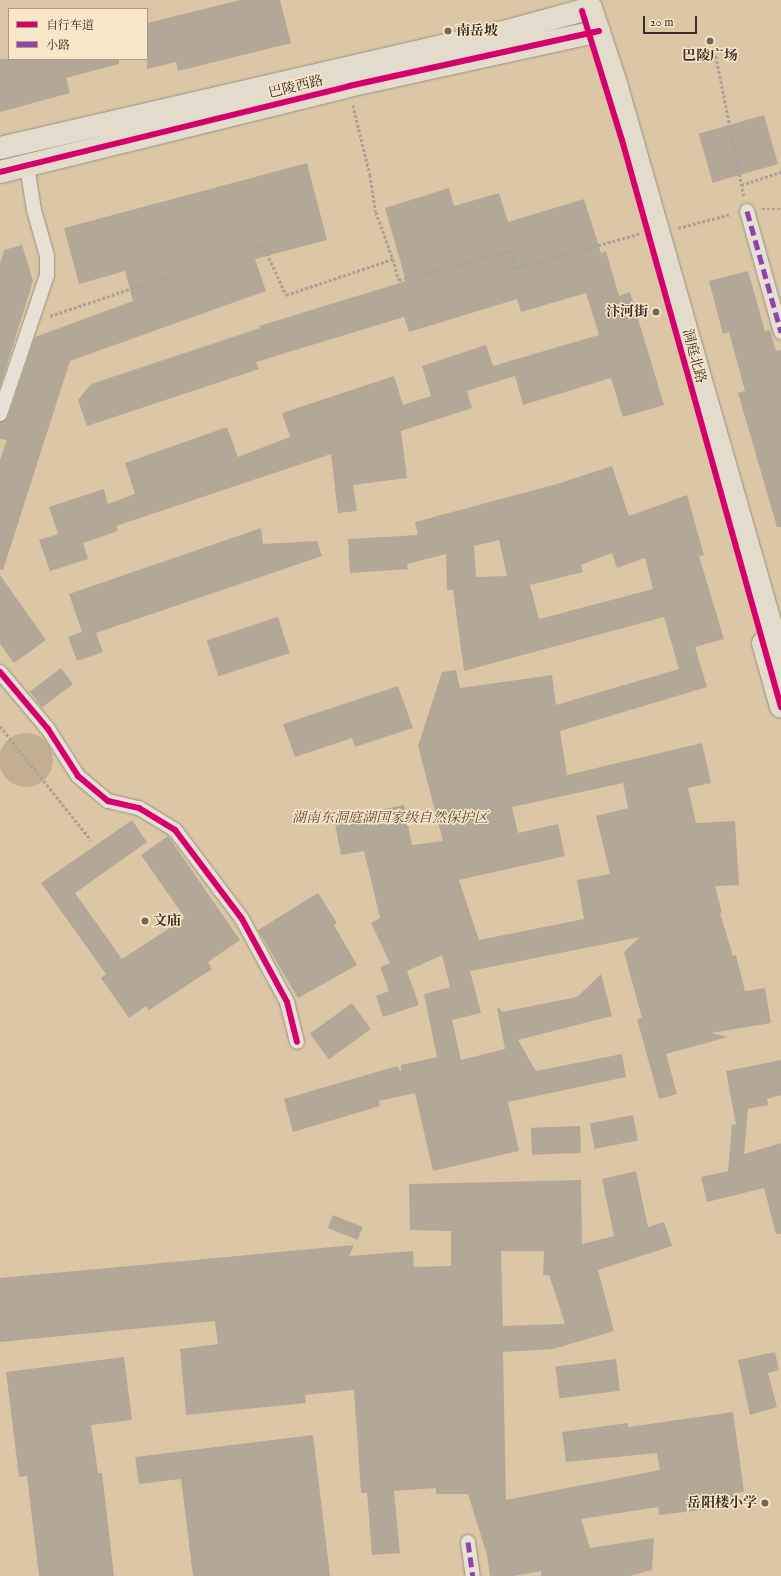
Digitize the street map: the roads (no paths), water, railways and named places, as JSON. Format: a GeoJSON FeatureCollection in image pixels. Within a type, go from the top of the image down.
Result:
{"type":"FeatureCollection","features":[{"type":"Feature","properties":{"kind":"main road","name":"洞庭北路"},"geometry":{"type":"LineString","coordinates":[[587,9],[781,660]]}},
{"type":"Feature","properties":{"kind":"main road","name":"巴陵西路"},"geometry":{"type":"LineString","coordinates":[[0,148],[507,32],[587,9]]}},
{"type":"Feature","properties":{"kind":"main road","name":"巴陵西路"},"geometry":{"type":"LineString","coordinates":[[0,172],[349,86],[594,32]]}},
{"type":"Feature","properties":{"kind":"main road","name":"洞庭北路"},"geometry":{"type":"LineString","coordinates":[[653,233],[781,707]]}},
{"type":"Feature","properties":{"kind":"street"},"geometry":{"type":"LineString","coordinates":[[0,414],[47,275],[47,256],[34,210],[27,166]]}},
{"type":"Feature","properties":{"kind":"street"},"geometry":{"type":"LineString","coordinates":[[747,210],[781,332]]}},
{"type":"Feature","properties":{"kind":"street"},"geometry":{"type":"LineString","coordinates":[[0,672],[22,701],[48,729],[78,776],[108,801],[139,808],[175,830],[242,919],[287,1002],[297,1042]]}},
{"type":"Feature","properties":{"kind":"street"},"geometry":{"type":"LineString","coordinates":[[468,1542],[473,1576]]}},
{"type":"Feature","properties":{"kind":"place","name":"南岳坡"},"geometry":{"type":"Point","coordinates":[448,31]}},
{"type":"Feature","properties":{"kind":"place","name":"巴陵广场"},"geometry":{"type":"Point","coordinates":[710,41]}},
{"type":"Feature","properties":{"kind":"place","name":"汴河街"},"geometry":{"type":"Point","coordinates":[656,312]}},
{"type":"Feature","properties":{"kind":"place","name":"文庙"},"geometry":{"type":"Point","coordinates":[145,921]}},
{"type":"Feature","properties":{"kind":"place","name":"岳阳楼小学"},"geometry":{"type":"Point","coordinates":[765,1503]}},
{"type":"Feature","properties":{"kind":"park label","name":"湖南东洞庭湖国家级自然保护区"},"geometry":{"type":"Point","coordinates":[390,818]}}]}
